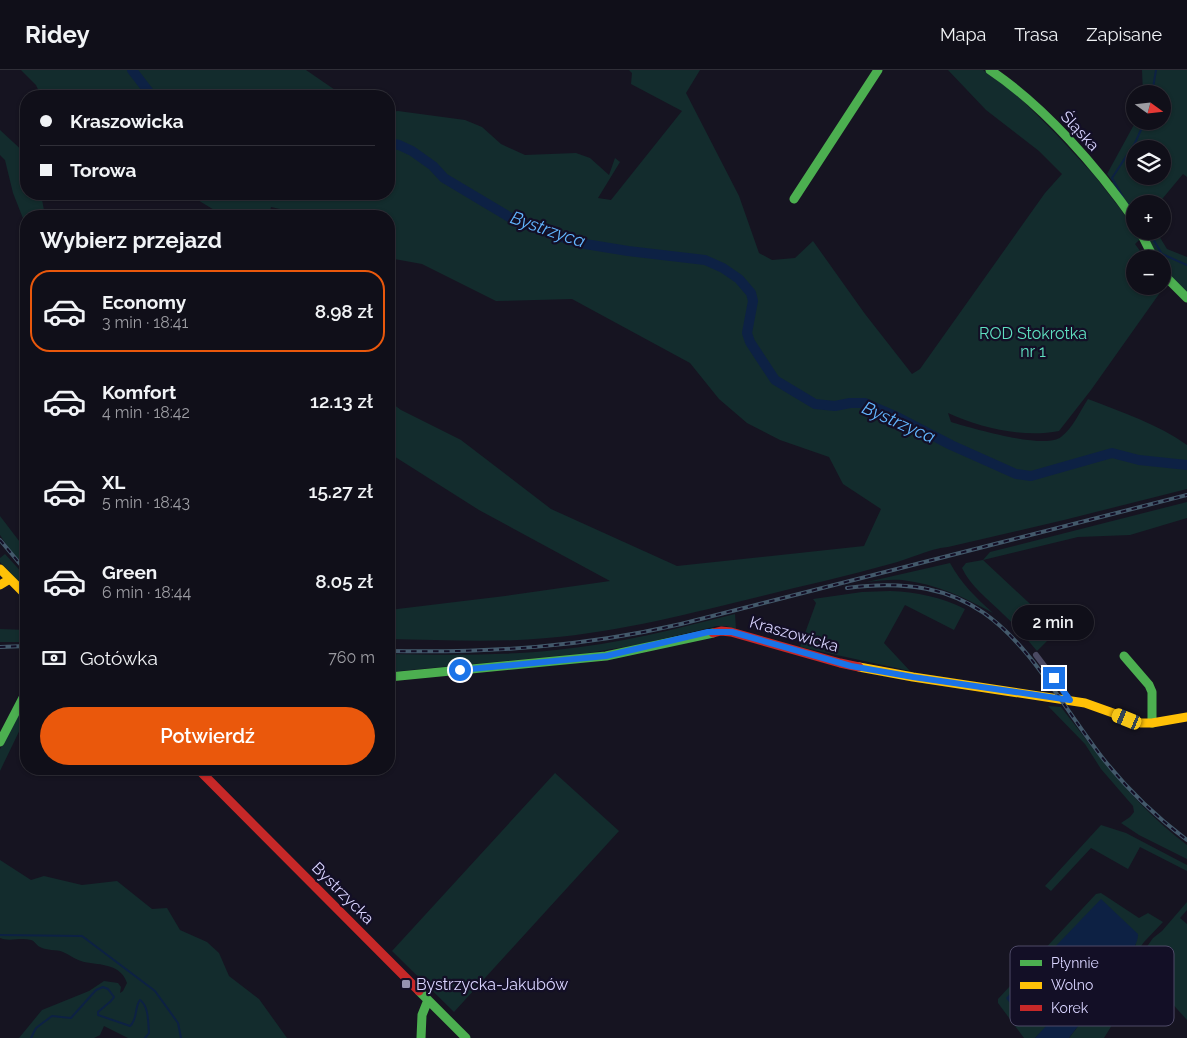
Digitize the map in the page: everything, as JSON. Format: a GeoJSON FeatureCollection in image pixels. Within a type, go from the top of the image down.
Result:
{"type":"FeatureCollection","features":[{"type":"Feature","properties":{"kind":"street"},"geometry":{"type":"LineString","coordinates":[[794,198],[878,70]]}},
{"type":"Feature","properties":{"kind":"street","name":"Śląska"},"geometry":{"type":"LineString","coordinates":[[991,71],[1008,81],[1077,150],[1110,187],[1126,209]]}},
{"type":"Feature","properties":{"kind":"street"},"geometry":{"type":"LineString","coordinates":[[1171,282],[1187,298]]}},
{"type":"Feature","properties":{"kind":"street"},"geometry":{"type":"LineString","coordinates":[[0,569],[20,589]]}},
{"type":"Feature","properties":{"kind":"street"},"geometry":{"type":"LineString","coordinates":[[0,585],[10,579]]}},
{"type":"Feature","properties":{"kind":"street","name":"Kraszowicka"},"geometry":{"type":"LineString","coordinates":[[395,676],[606,656],[708,632],[721,631],[732,632],[851,666],[1085,703],[1131,720],[1152,723],[1187,716]]}},
{"type":"Feature","properties":{"kind":"street"},"geometry":{"type":"LineString","coordinates":[[1036,655],[1070,700]]}},
{"type":"Feature","properties":{"kind":"street"},"geometry":{"type":"LineString","coordinates":[[1124,656],[1152,692],[1152,723]]}},
{"type":"Feature","properties":{"kind":"street"},"geometry":{"type":"LineString","coordinates":[[0,742],[20,704]]}},
{"type":"Feature","properties":{"kind":"street","name":"Bystrzycka"},"geometry":{"type":"LineString","coordinates":[[204,775],[466,1038]]}},
{"type":"Feature","properties":{"kind":"street"},"geometry":{"type":"LineString","coordinates":[[421,1038],[422,1015],[428,1000]]}},
{"type":"Feature","properties":{"kind":"green space"},"geometry":{"type":"Polygon","coordinates":[[[21,70],[306,70],[335,90],[38,90],[36,85],[21,70]]]}},
{"type":"Feature","properties":{"kind":"green space","name":"ROD Stokrotka nr 1"},"geometry":{"type":"Polygon","coordinates":[[[629,70],[700,70],[686,93],[739,196],[759,253],[772,260],[795,258],[813,241],[865,314],[912,374],[920,369],[1045,193],[1062,174],[1039,151],[986,110],[948,70],[983,70],[1016,94],[1094,175],[1122,211],[1126,217],[1126,240],[1139,240],[1135,244],[1139,250],[1126,250],[1126,295],[1158,295],[1091,390],[1059,431],[1031,433],[1002,430],[974,423],[948,413],[951,422],[1025,440],[1053,440],[1061,437],[1069,429],[1088,399],[1152,425],[1187,445],[1187,489],[933,550],[897,562],[842,576],[628,627],[527,640],[395,639],[395,609],[610,581],[479,510],[395,457],[395,406],[461,440],[551,509],[677,566],[864,546],[881,509],[843,484],[829,457],[780,440],[747,423],[719,399],[690,363],[572,299],[496,301],[422,264],[395,259],[395,210],[284,210],[271,207],[270,210],[214,210],[198,200],[395,200],[395,111],[398,111],[465,120],[482,127],[501,144],[525,155],[576,153],[590,158],[609,175],[615,158],[620,162],[598,198],[611,200],[682,111],[631,84],[632,73],[629,70]]]}},
{"type":"Feature","properties":{"kind":"green space"},"geometry":{"type":"Polygon","coordinates":[[[1142,70],[1187,70],[1187,177],[1183,174],[1166,195],[1126,195],[1126,202],[1111,184],[1113,182],[1107,174],[1131,130],[1171,130],[1171,85],[1143,85],[1142,70]]]}},
{"type":"Feature","properties":{"kind":"green space"},"geometry":{"type":"Polygon","coordinates":[[[0,130],[20,148],[20,200],[42,200],[44,210],[20,211],[13,193],[5,160],[0,155],[0,130]]]}},
{"type":"Feature","properties":{"kind":"green space"},"geometry":{"type":"Polygon","coordinates":[[[1148,240],[1162,240],[1170,250],[1154,250],[1148,240]]]}},
{"type":"Feature","properties":{"kind":"green space"},"geometry":{"type":"Polygon","coordinates":[[[1171,251],[1187,257],[1187,294],[1171,278],[1171,251]]]}},
{"type":"Feature","properties":{"kind":"green space"},"geometry":{"type":"Polygon","coordinates":[[[1187,502],[1187,518],[1130,535],[1078,537],[983,560],[990,552],[1187,502]]]}},
{"type":"Feature","properties":{"kind":"green space"},"geometry":{"type":"Polygon","coordinates":[[[0,516],[20,542],[20,563],[15,558],[0,535],[0,516]]]}},
{"type":"Feature","properties":{"kind":"green space"},"geometry":{"type":"Polygon","coordinates":[[[5,554],[20,570],[20,583],[0,562],[0,558],[5,554]]]}},
{"type":"Feature","properties":{"kind":"green space"},"geometry":{"type":"Polygon","coordinates":[[[983,560],[1058,630],[1037,651],[965,575],[962,568],[966,563],[983,560]]]}},
{"type":"Feature","properties":{"kind":"green space"},"geometry":{"type":"Polygon","coordinates":[[[950,563],[969,590],[993,613],[938,588],[914,582],[884,580],[867,582],[950,563]]]}},
{"type":"Feature","properties":{"kind":"green space"},"geometry":{"type":"Polygon","coordinates":[[[890,591],[929,596],[965,609],[954,630],[905,605],[884,643],[910,671],[800,647],[816,603],[813,599],[862,592],[890,591]]]}},
{"type":"Feature","properties":{"kind":"green space"},"geometry":{"type":"Polygon","coordinates":[[[735,614],[736,629],[717,626],[642,644],[588,653],[395,671],[395,654],[451,655],[536,652],[624,640],[735,614]]]}},
{"type":"Feature","properties":{"kind":"green space"},"geometry":{"type":"Polygon","coordinates":[[[0,629],[20,630],[20,642],[0,642],[0,629]]]}},
{"type":"Feature","properties":{"kind":"green space"},"geometry":{"type":"Polygon","coordinates":[[[1048,706],[1061,707],[1135,798],[1187,845],[1187,859],[1139,835],[1121,823],[1134,812],[1133,806],[1101,769],[1085,744],[1048,706]]]}},
{"type":"Feature","properties":{"kind":"green space"},"geometry":{"type":"Polygon","coordinates":[[[20,710],[20,729],[0,771],[0,749],[20,710]]]}},
{"type":"Feature","properties":{"kind":"green space"},"geometry":{"type":"Polygon","coordinates":[[[555,773],[619,831],[454,1012],[392,951],[555,773]]]}},
{"type":"Feature","properties":{"kind":"green space"},"geometry":{"type":"Polygon","coordinates":[[[1101,825],[1126,833],[1187,865],[1187,871],[1140,847],[1128,869],[1091,848],[1051,891],[1045,886],[1101,825]]]}},
{"type":"Feature","properties":{"kind":"green space"},"geometry":{"type":"Polygon","coordinates":[[[0,860],[31,880],[44,876],[82,885],[117,881],[152,909],[167,908],[180,930],[207,942],[219,953],[229,976],[259,999],[287,1038],[128,1038],[104,1026],[100,1035],[94,1038],[19,1038],[42,1010],[89,991],[104,981],[118,983],[121,987],[120,993],[127,983],[120,972],[110,966],[84,962],[66,953],[43,948],[31,940],[7,940],[0,938],[0,860]]]}},
{"type":"Feature","properties":{"kind":"green space"},"geometry":{"type":"Polygon","coordinates":[[[1101,893],[1139,918],[1148,913],[1163,922],[1141,946],[1135,946],[1136,944],[1133,946],[1047,946],[1096,894],[1101,893]]]}},
{"type":"Feature","properties":{"kind":"green space"},"geometry":{"type":"Polygon","coordinates":[[[1187,902],[1187,910],[1180,918],[1187,924],[1187,1020],[1174,1006],[1174,946],[1147,946],[1153,938],[1162,931],[1187,902]]]}},
{"type":"Feature","properties":{"kind":"green space"},"geometry":{"type":"Polygon","coordinates":[[[1010,986],[1010,1019],[998,1003],[998,999],[1010,986]]]}},
{"type":"Feature","properties":{"kind":"green space"},"geometry":{"type":"Polygon","coordinates":[[[1015,1026],[1047,1026],[1035,1038],[1024,1038],[1015,1026]]]}},
{"type":"Feature","properties":{"kind":"green space"},"geometry":{"type":"Polygon","coordinates":[[[1078,1026],[1111,1026],[1104,1038],[1069,1038],[1078,1026]]]}},
{"type":"Feature","properties":{"kind":"water"},"geometry":{"type":"Polygon","coordinates":[[[1101,899],[1138,934],[1134,946],[1056,946],[1101,899]]]}},
{"type":"Feature","properties":{"kind":"water"},"geometry":{"type":"Polygon","coordinates":[[[1010,994],[1010,1003],[1006,998],[1010,994]]]}},
{"type":"Feature","properties":{"kind":"water"},"geometry":{"type":"Polygon","coordinates":[[[1046,1026],[1078,1026],[1069,1038],[1035,1038],[1046,1026]]]}},
{"type":"Feature","properties":{"kind":"waterway","name":"Bystrzyca"},"geometry":{"type":"LineString","coordinates":[[132,70],[147,90]]}},
{"type":"Feature","properties":{"kind":"waterway"},"geometry":{"type":"LineString","coordinates":[[1154,85],[1156,70]]}},
{"type":"Feature","properties":{"kind":"waterway"},"geometry":{"type":"LineString","coordinates":[[1123,197],[1112,178],[1135,143],[1141,130]]}},
{"type":"Feature","properties":{"kind":"waterway","name":"Bystrzyca"},"geometry":{"type":"LineString","coordinates":[[395,144],[412,151],[433,166],[444,178],[516,221],[579,243],[705,260],[723,268],[739,279],[751,293],[753,301],[747,333],[750,342],[775,380],[815,404],[835,406],[865,403],[1016,474],[1031,476],[1112,453],[1139,460],[1187,465]]}},
{"type":"Feature","properties":{"kind":"waterway"},"geometry":{"type":"LineString","coordinates":[[1153,240],[1162,254],[1187,265]]}},
{"type":"Feature","properties":{"kind":"waterway"},"geometry":{"type":"LineString","coordinates":[[0,935],[82,936],[155,991],[178,1023],[181,1038]]}},
{"type":"Feature","properties":{"kind":"waterway"},"geometry":{"type":"LineString","coordinates":[[31,1038],[36,1028],[52,1016],[71,1018],[96,990],[103,987],[108,989],[114,997],[98,1012],[98,1015],[130,1026],[134,1020],[140,1000],[145,1006],[148,1015],[149,1033],[145,1038]]}},
{"type":"Feature","properties":{"kind":"railway"},"geometry":{"type":"LineString","coordinates":[[395,651],[463,651],[536,647],[644,632],[1187,495]]}},
{"type":"Feature","properties":{"kind":"railway"},"geometry":{"type":"LineString","coordinates":[[0,540],[20,564]]}},
{"type":"Feature","properties":{"kind":"railway"},"geometry":{"type":"LineString","coordinates":[[847,588],[897,585],[938,592],[972,606],[1001,627],[1026,653],[1120,779],[1152,811],[1187,840]]}},
{"type":"Feature","properties":{"kind":"railway"},"geometry":{"type":"LineString","coordinates":[[0,647],[20,646]]}},
{"type":"Feature","properties":{"kind":"traffic: fast"},"geometry":{"type":"LineString","coordinates":[[794,199],[878,70]]}},
{"type":"Feature","properties":{"kind":"traffic: fast"},"geometry":{"type":"LineString","coordinates":[[990,70],[1030,101],[1069,139],[1126,209]]}},
{"type":"Feature","properties":{"kind":"traffic: fast"},"geometry":{"type":"LineString","coordinates":[[1144,240],[1150,250]]}},
{"type":"Feature","properties":{"kind":"traffic: fast"},"geometry":{"type":"LineString","coordinates":[[1171,282],[1187,298]]}},
{"type":"Feature","properties":{"kind":"traffic: fast"},"geometry":{"type":"LineString","coordinates":[[395,676],[606,656],[713,633]]}},
{"type":"Feature","properties":{"kind":"traffic: fast"},"geometry":{"type":"LineString","coordinates":[[1124,656],[1149,685],[1152,692],[1152,723]]}},
{"type":"Feature","properties":{"kind":"traffic: fast"},"geometry":{"type":"LineString","coordinates":[[0,742],[20,704]]}},
{"type":"Feature","properties":{"kind":"traffic: fast"},"geometry":{"type":"LineString","coordinates":[[419,991],[466,1038]]}},
{"type":"Feature","properties":{"kind":"traffic: fast"},"geometry":{"type":"LineString","coordinates":[[421,1038],[422,1015],[428,1000]]}},
{"type":"Feature","properties":{"kind":"traffic: slow"},"geometry":{"type":"LineString","coordinates":[[0,569],[20,589]]}},
{"type":"Feature","properties":{"kind":"traffic: slow"},"geometry":{"type":"LineString","coordinates":[[0,585],[10,579]]}},
{"type":"Feature","properties":{"kind":"traffic: slow"},"geometry":{"type":"LineString","coordinates":[[859,667],[1085,703],[1141,723],[1187,717]]}},
{"type":"Feature","properties":{"kind":"traffic: jam"},"geometry":{"type":"LineString","coordinates":[[713,633],[721,631],[731,632],[859,667]]}},
{"type":"Feature","properties":{"kind":"traffic: jam"},"geometry":{"type":"LineString","coordinates":[[204,775],[419,991]]}},
{"type":"Feature","properties":{"kind":"place","name":"Bystrzycka-Jakubów"},"geometry":{"type":"Point","coordinates":[406,984]}},
{"type":"Feature","properties":{"kind":"route"},"geometry":{"type":"LineString","coordinates":[[460,670],[606,656],[708,632],[721,631],[732,632],[851,666],[1070,700],[1054,678]]}}]}
